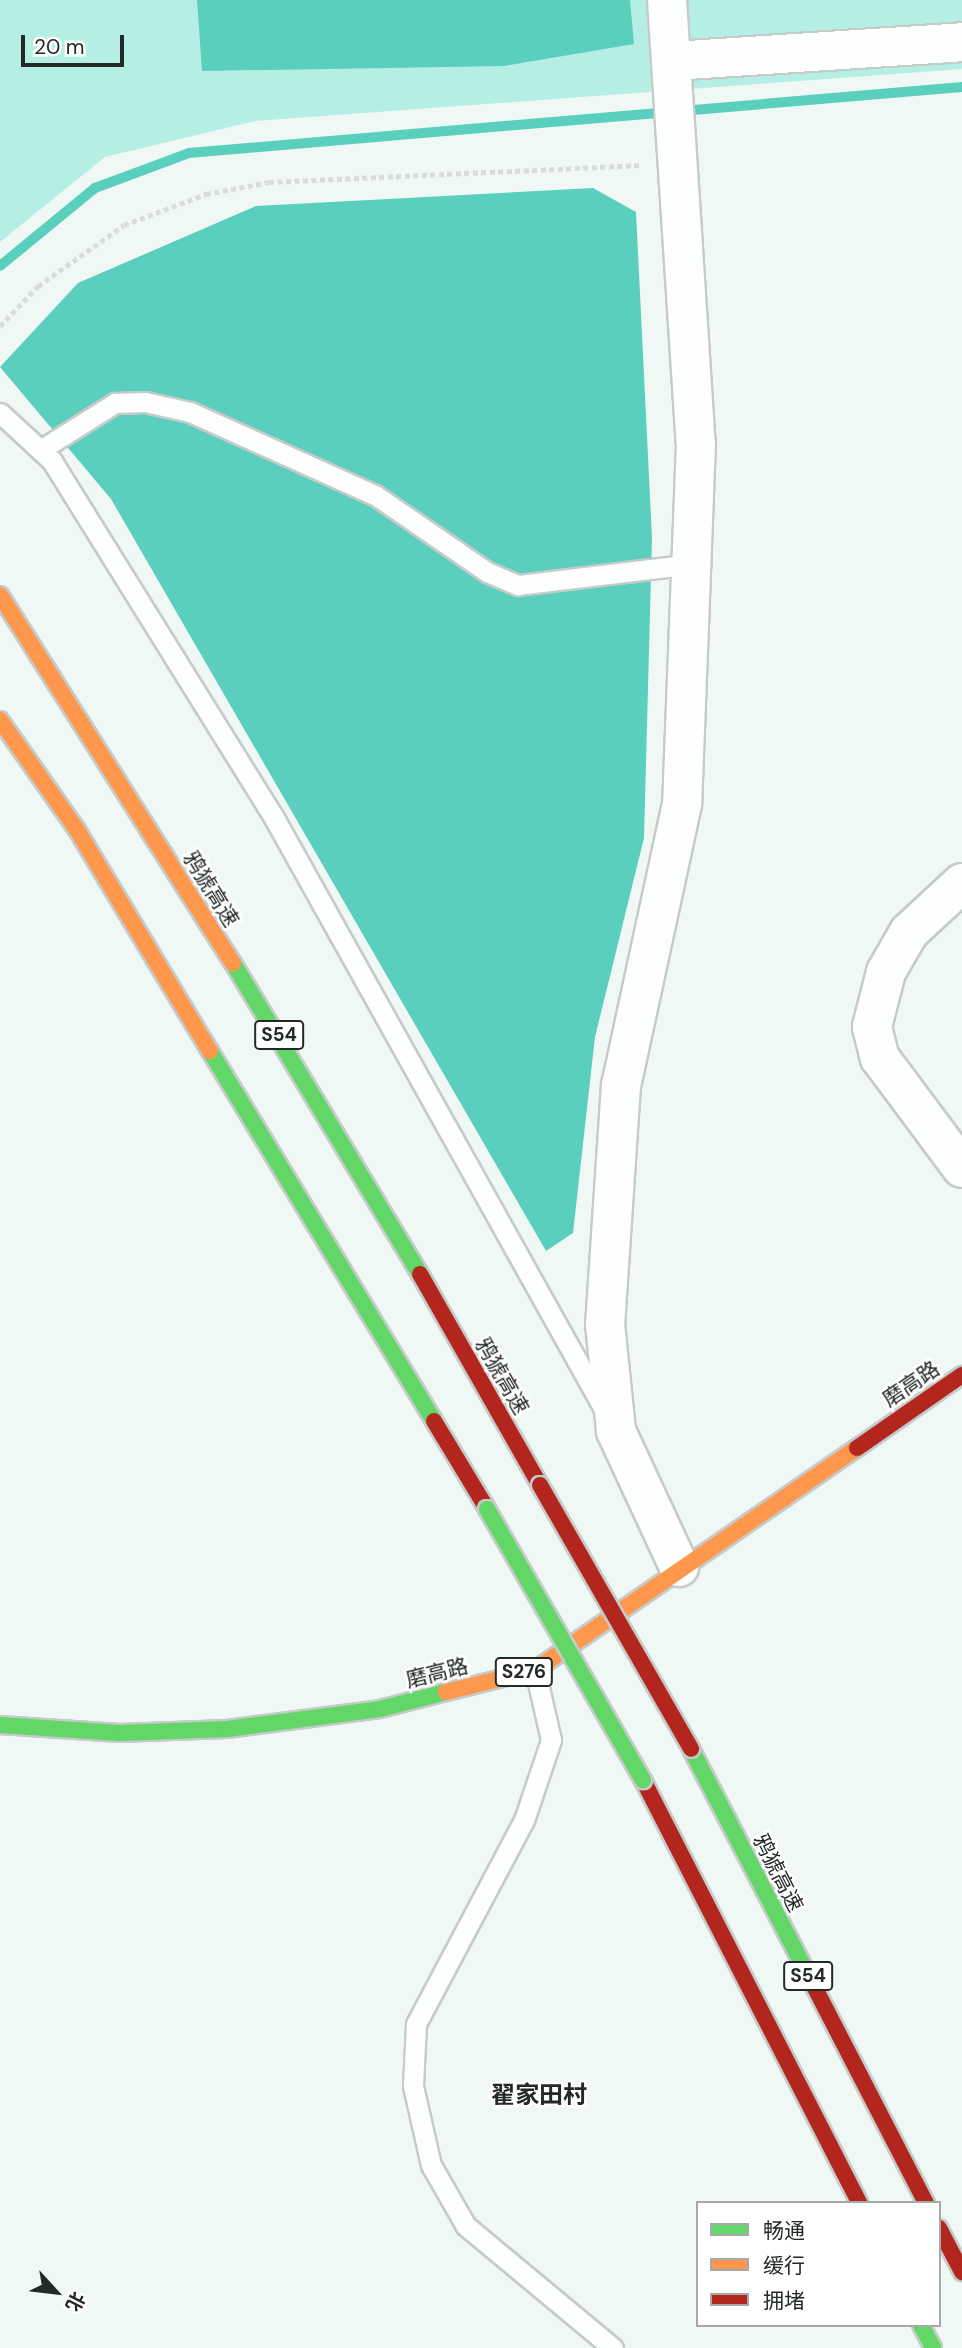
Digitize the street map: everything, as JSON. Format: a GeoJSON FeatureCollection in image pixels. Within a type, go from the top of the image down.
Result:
{"type":"FeatureCollection","features":[{"type":"Feature","properties":{"kind":"main road","name":"鸦猇高速"},"geometry":{"type":"LineString","coordinates":[[0,595],[329,1114],[691,1749],[925,2201]]}},
{"type":"Feature","properties":{"kind":"main road","name":"S54"},"geometry":{"type":"LineString","coordinates":[[0,720],[77,830],[487,1509],[643,1780],[858,2201]]}},
{"type":"Feature","properties":{"kind":"main road","name":"磨高路"},"geometry":{"type":"LineString","coordinates":[[0,1725],[120,1733],[227,1729],[380,1710],[535,1670],[679,1567],[962,1375]]}},
{"type":"Feature","properties":{"kind":"main road"},"geometry":{"type":"LineString","coordinates":[[941,2232],[962,2272]]}},
{"type":"Feature","properties":{"kind":"main road"},"geometry":{"type":"LineString","coordinates":[[922,2327],[933,2348]]}},
{"type":"Feature","properties":{"kind":"street"},"geometry":{"type":"LineString","coordinates":[[667,0],[696,443],[682,804],[621,1085],[605,1324],[616,1431],[679,1567]]}},
{"type":"Feature","properties":{"kind":"street"},"geometry":{"type":"LineString","coordinates":[[673,73],[962,42]]}},
{"type":"Feature","properties":{"kind":"street"},"geometry":{"type":"LineString","coordinates":[[962,883],[909,932],[886,972],[872,1027],[880,1058],[962,1168]]}},
{"type":"Feature","properties":{"kind":"lane"},"geometry":{"type":"LineString","coordinates":[[40,450],[115,403],[145,401],[190,412],[375,495],[487,572],[518,585],[691,564]]}},
{"type":"Feature","properties":{"kind":"lane"},"geometry":{"type":"LineString","coordinates":[[0,413],[40,450],[272,816],[616,1431]]}},
{"type":"Feature","properties":{"kind":"lane"},"geometry":{"type":"LineString","coordinates":[[535,1670],[551,1740],[524,1820],[416,2024],[413,2086],[431,2165],[466,2226],[613,2348]]}},
{"type":"Feature","properties":{"kind":"path"},"geometry":{"type":"LineString","coordinates":[[0,326],[38,286],[124,225],[206,194],[269,182],[677,147]]}},
{"type":"Feature","properties":{"kind":"shaded area"},"geometry":{"type":"Polygon","coordinates":[[[0,0],[962,0],[962,69],[255,121],[105,157],[0,242],[0,0]]]}},
{"type":"Feature","properties":{"kind":"shaded area"},"geometry":{"type":"Polygon","coordinates":[[[197,0],[630,0],[634,44],[504,66],[202,71],[197,0]]]}},
{"type":"Feature","properties":{"kind":"shaded area"},"geometry":{"type":"Polygon","coordinates":[[[593,188],[636,212],[652,538],[644,838],[595,1037],[573,1233],[546,1251],[111,499],[0,367],[78,283],[256,206],[593,188]]]}},
{"type":"Feature","properties":{"kind":"waterway"},"geometry":{"type":"LineString","coordinates":[[0,266],[95,188],[189,153],[962,87]]}},
{"type":"Feature","properties":{"kind":"traffic: fast"},"geometry":{"type":"LineString","coordinates":[[233,963],[420,1274]]}},
{"type":"Feature","properties":{"kind":"traffic: fast"},"geometry":{"type":"LineString","coordinates":[[210,1051],[434,1421]]}},
{"type":"Feature","properties":{"kind":"traffic: fast"},"geometry":{"type":"LineString","coordinates":[[487,1509],[643,1780]]}},
{"type":"Feature","properties":{"kind":"traffic: fast"},"geometry":{"type":"LineString","coordinates":[[0,1725],[120,1733],[227,1729],[380,1709],[446,1692]]}},
{"type":"Feature","properties":{"kind":"traffic: fast"},"geometry":{"type":"LineString","coordinates":[[691,1749],[815,1988]]}},
{"type":"Feature","properties":{"kind":"traffic: fast"},"geometry":{"type":"LineString","coordinates":[[922,2327],[933,2348]]}},
{"type":"Feature","properties":{"kind":"traffic: slow"},"geometry":{"type":"LineString","coordinates":[[0,595],[233,963]]}},
{"type":"Feature","properties":{"kind":"traffic: slow"},"geometry":{"type":"LineString","coordinates":[[0,720],[77,830],[210,1051]]}},
{"type":"Feature","properties":{"kind":"traffic: slow"},"geometry":{"type":"LineString","coordinates":[[446,1692],[535,1670],[857,1448]]}},
{"type":"Feature","properties":{"kind":"traffic: jam"},"geometry":{"type":"LineString","coordinates":[[420,1274],[540,1485]]}},
{"type":"Feature","properties":{"kind":"traffic: jam"},"geometry":{"type":"LineString","coordinates":[[857,1448],[962,1375]]}},
{"type":"Feature","properties":{"kind":"traffic: jam"},"geometry":{"type":"LineString","coordinates":[[434,1421],[487,1509]]}},
{"type":"Feature","properties":{"kind":"traffic: jam"},"geometry":{"type":"LineString","coordinates":[[540,1485],[691,1749]]}},
{"type":"Feature","properties":{"kind":"traffic: jam"},"geometry":{"type":"LineString","coordinates":[[643,1780],[858,2201]]}},
{"type":"Feature","properties":{"kind":"traffic: jam"},"geometry":{"type":"LineString","coordinates":[[815,1988],[925,2201]]}},
{"type":"Feature","properties":{"kind":"traffic: jam"},"geometry":{"type":"LineString","coordinates":[[941,2232],[962,2272]]}},
{"type":"Feature","properties":{"kind":"district","name":"翟家田村"},"geometry":{"type":"Point","coordinates":[539,2095]}}]}
